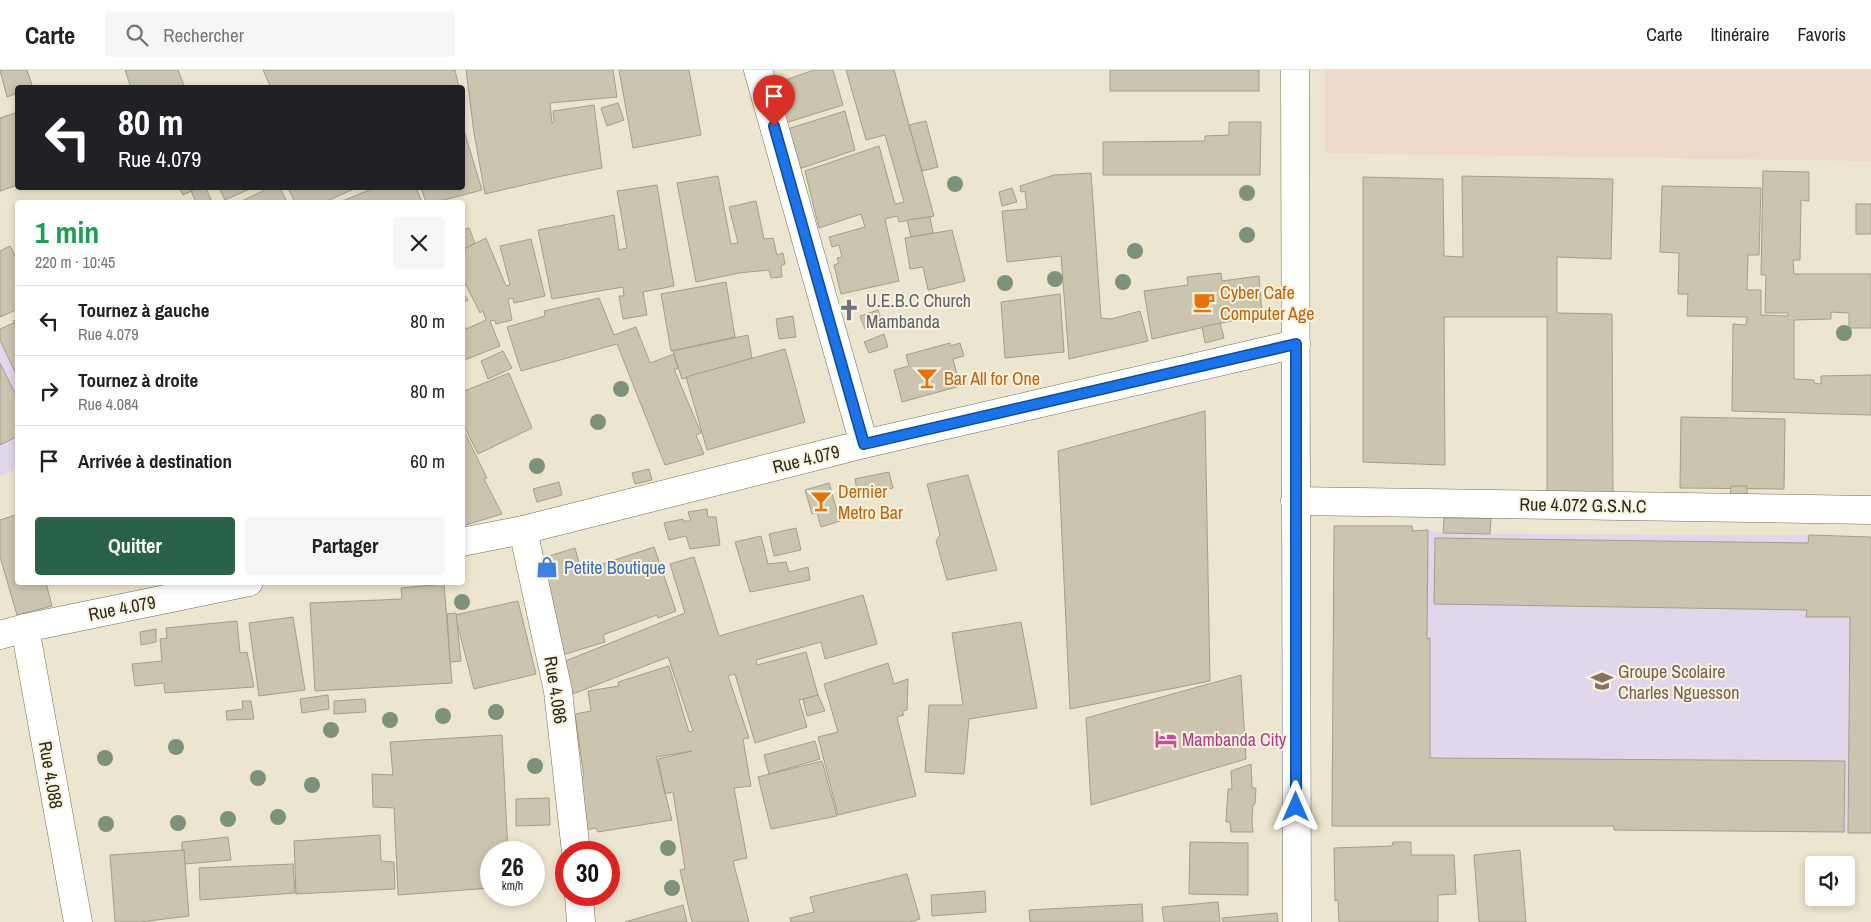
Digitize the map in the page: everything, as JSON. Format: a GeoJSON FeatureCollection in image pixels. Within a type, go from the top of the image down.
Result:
{"type":"FeatureCollection","features":[{"type":"Feature","properties":{"kind":"street"},"geometry":{"type":"LineString","coordinates":[[758,70],[864,444]]}},
{"type":"Feature","properties":{"kind":"street"},"geometry":{"type":"LineString","coordinates":[[1295,70],[1297,922]]}},
{"type":"Feature","properties":{"kind":"street","name":"Rue 4.079"},"geometry":{"type":"LineString","coordinates":[[465,541],[523,530],[864,444],[1296,344]]}},
{"type":"Feature","properties":{"kind":"street","name":"Rue 4.072 G.S.N.C"},"geometry":{"type":"LineString","coordinates":[[1295,501],[1871,510]]}},
{"type":"Feature","properties":{"kind":"street","name":"Rue 4.086"},"geometry":{"type":"LineString","coordinates":[[523,530],[558,691],[575,841]]}},
{"type":"Feature","properties":{"kind":"street","name":"Rue 4.079"},"geometry":{"type":"LineString","coordinates":[[12,632],[235,585]]}},
{"type":"Feature","properties":{"kind":"street","name":"Rue 4.088"},"geometry":{"type":"LineString","coordinates":[[12,632],[78,922]]}},
{"type":"Feature","properties":{"kind":"street"},"geometry":{"type":"LineString","coordinates":[[580,906],[581,922]]}},
{"type":"Feature","properties":{"kind":"shaded area"},"geometry":{"type":"Polygon","coordinates":[[[1325,70],[1871,70],[1871,161],[1325,153],[1325,70]]]}},
{"type":"Feature","properties":{"kind":"shaded area"},"geometry":{"type":"Polygon","coordinates":[[[0,340],[15,372],[15,470],[0,476],[0,340]]]}},
{"type":"Feature","properties":{"kind":"shaded area","name":"Groupe Scolaire Charles Nguesson"},"geometry":{"type":"Polygon","coordinates":[[[1444,518],[1491,518],[1491,534],[1809,535],[1871,537],[1871,833],[1614,830],[1613,826],[1332,826],[1334,526],[1412,526],[1413,531],[1428,530],[1443,533],[1444,518]]]}},
{"type":"Feature","properties":{"kind":"building"},"geometry":{"type":"Polygon","coordinates":[[[0,70],[27,70],[32,85],[15,85],[15,94],[7,97],[0,70]]]}},
{"type":"Feature","properties":{"kind":"building"},"geometry":{"type":"Polygon","coordinates":[[[125,70],[178,70],[184,85],[130,85],[125,70]]]}},
{"type":"Feature","properties":{"kind":"building"},"geometry":{"type":"Polygon","coordinates":[[[263,70],[455,70],[458,85],[270,85],[263,70]]]}},
{"type":"Feature","properties":{"kind":"building"},"geometry":{"type":"Polygon","coordinates":[[[466,70],[613,70],[617,97],[550,103],[552,123],[554,122],[553,111],[594,105],[602,168],[485,194],[474,133],[466,70]]]}},
{"type":"Feature","properties":{"kind":"building"},"geometry":{"type":"Polygon","coordinates":[[[619,70],[689,70],[701,135],[633,148],[619,70]]]}},
{"type":"Feature","properties":{"kind":"building"},"geometry":{"type":"Polygon","coordinates":[[[814,70],[833,70],[843,105],[779,125],[768,86],[814,70]]]}},
{"type":"Feature","properties":{"kind":"building"},"geometry":{"type":"Polygon","coordinates":[[[846,70],[894,70],[934,216],[899,222],[897,216],[885,219],[899,281],[841,294],[834,265],[839,263],[837,258],[842,257],[839,245],[832,247],[829,237],[865,227],[861,214],[819,228],[805,171],[879,146],[895,204],[904,202],[885,135],[866,140],[846,70]]]}},
{"type":"Feature","properties":{"kind":"building"},"geometry":{"type":"Polygon","coordinates":[[[1110,70],[1259,70],[1259,91],[1110,91],[1110,70]]]}},
{"type":"Feature","properties":{"kind":"building"},"geometry":{"type":"Polygon","coordinates":[[[618,103],[624,120],[607,126],[601,108],[618,103]]]}},
{"type":"Feature","properties":{"kind":"building"},"geometry":{"type":"Polygon","coordinates":[[[845,111],[855,150],[793,171],[781,131],[845,111]]]}},
{"type":"Feature","properties":{"kind":"building"},"geometry":{"type":"Polygon","coordinates":[[[15,113],[15,186],[0,191],[0,118],[15,113]]]}},
{"type":"Feature","properties":{"kind":"building"},"geometry":{"type":"Polygon","coordinates":[[[926,121],[938,167],[922,171],[909,125],[926,121]]]}},
{"type":"Feature","properties":{"kind":"building"},"geometry":{"type":"Polygon","coordinates":[[[1229,122],[1261,122],[1260,175],[1103,175],[1103,142],[1205,141],[1205,136],[1229,135],[1229,122]]]}},
{"type":"Feature","properties":{"kind":"building"},"geometry":{"type":"Polygon","coordinates":[[[465,134],[482,190],[444,200],[425,200],[422,190],[465,190],[465,134]]]}},
{"type":"Feature","properties":{"kind":"building"},"geometry":{"type":"Polygon","coordinates":[[[1763,171],[1809,172],[1809,201],[1801,200],[1800,260],[1793,260],[1794,274],[1871,274],[1871,328],[1849,328],[1849,313],[1831,312],[1831,319],[1794,320],[1794,379],[1814,380],[1814,383],[1821,384],[1821,376],[1871,375],[1871,415],[1732,411],[1733,324],[1746,325],[1747,317],[1687,316],[1688,294],[1678,294],[1679,253],[1660,252],[1662,186],[1761,188],[1759,255],[1748,255],[1747,290],[1761,290],[1761,315],[1788,316],[1788,313],[1765,313],[1766,275],[1761,275],[1763,171]]]}},
{"type":"Feature","properties":{"kind":"building"},"geometry":{"type":"Polygon","coordinates":[[[1091,173],[1101,318],[1111,319],[1140,311],[1148,341],[1069,359],[1061,256],[1007,262],[1002,211],[1027,209],[1025,191],[1021,192],[1020,186],[1054,175],[1091,173]]]}},
{"type":"Feature","properties":{"kind":"building"},"geometry":{"type":"Polygon","coordinates":[[[718,176],[731,244],[738,243],[729,207],[756,201],[764,239],[773,238],[777,255],[783,253],[785,264],[781,266],[782,277],[771,278],[769,270],[739,273],[696,282],[677,183],[718,176]]]}},
{"type":"Feature","properties":{"kind":"building"},"geometry":{"type":"Polygon","coordinates":[[[1462,176],[1613,179],[1611,259],[1557,257],[1557,313],[1612,314],[1613,495],[1547,494],[1547,317],[1444,317],[1445,465],[1363,462],[1363,177],[1443,179],[1444,256],[1463,257],[1462,176]]]}},
{"type":"Feature","properties":{"kind":"building"},"geometry":{"type":"Polygon","coordinates":[[[657,185],[674,286],[643,292],[647,315],[623,319],[619,296],[624,296],[623,287],[552,299],[538,230],[614,215],[619,250],[627,248],[617,191],[657,185]]]}},
{"type":"Feature","properties":{"kind":"building"},"geometry":{"type":"Polygon","coordinates":[[[1012,188],[1017,202],[1002,206],[999,192],[1012,188]]]}},
{"type":"Feature","properties":{"kind":"building"},"geometry":{"type":"Polygon","coordinates":[[[180,190],[194,190],[183,195],[180,190]]]}},
{"type":"Feature","properties":{"kind":"building"},"geometry":{"type":"Polygon","coordinates":[[[207,190],[211,200],[195,200],[191,191],[207,190]]]}},
{"type":"Feature","properties":{"kind":"building"},"geometry":{"type":"Polygon","coordinates":[[[220,190],[248,190],[225,200],[220,190]]]}},
{"type":"Feature","properties":{"kind":"building"},"geometry":{"type":"Polygon","coordinates":[[[265,190],[281,190],[286,200],[244,200],[265,190]]]}},
{"type":"Feature","properties":{"kind":"building"},"geometry":{"type":"Polygon","coordinates":[[[289,190],[352,190],[329,200],[294,200],[289,190]]]}},
{"type":"Feature","properties":{"kind":"building"},"geometry":{"type":"Polygon","coordinates":[[[369,190],[417,190],[421,200],[345,200],[369,190]]]}},
{"type":"Feature","properties":{"kind":"building"},"geometry":{"type":"Polygon","coordinates":[[[1856,204],[1871,204],[1871,234],[1856,234],[1856,204]]]}},
{"type":"Feature","properties":{"kind":"building"},"geometry":{"type":"Polygon","coordinates":[[[930,217],[933,233],[911,237],[907,220],[930,217]]]}},
{"type":"Feature","properties":{"kind":"building"},"geometry":{"type":"Polygon","coordinates":[[[469,228],[475,243],[465,248],[465,229],[469,228]]]}},
{"type":"Feature","properties":{"kind":"building"},"geometry":{"type":"Polygon","coordinates":[[[952,230],[965,281],[928,290],[923,267],[910,269],[905,238],[952,230]]]}},
{"type":"Feature","properties":{"kind":"building"},"geometry":{"type":"Polygon","coordinates":[[[486,238],[506,286],[510,285],[500,246],[531,239],[545,296],[514,303],[513,298],[508,299],[512,320],[496,324],[495,320],[490,321],[500,346],[465,360],[465,327],[466,329],[486,320],[483,311],[480,313],[465,283],[465,248],[486,238]]]}},
{"type":"Feature","properties":{"kind":"building"},"geometry":{"type":"Polygon","coordinates":[[[10,246],[15,255],[15,310],[0,317],[0,251],[10,246]]]}},
{"type":"Feature","properties":{"kind":"building","name":"Cyber Cafe Computer Age"},"geometry":{"type":"Polygon","coordinates":[[[1221,273],[1222,281],[1259,276],[1262,314],[1152,339],[1144,291],[1188,285],[1187,277],[1221,273]]]}},
{"type":"Feature","properties":{"kind":"building"},"geometry":{"type":"Polygon","coordinates":[[[726,282],[735,337],[671,351],[661,294],[726,282]]]}},
{"type":"Feature","properties":{"kind":"building"},"geometry":{"type":"Polygon","coordinates":[[[1060,294],[1064,352],[1005,358],[1001,302],[1060,294]]]}},
{"type":"Feature","properties":{"kind":"building"},"geometry":{"type":"Polygon","coordinates":[[[599,298],[614,335],[636,327],[650,363],[674,354],[678,369],[674,369],[701,433],[696,435],[704,454],[665,465],[617,344],[521,371],[507,327],[545,316],[544,311],[599,298]]]}},
{"type":"Feature","properties":{"kind":"building"},"geometry":{"type":"Polygon","coordinates":[[[878,310],[882,323],[865,329],[860,316],[878,310]]]}},
{"type":"Feature","properties":{"kind":"building"},"geometry":{"type":"Polygon","coordinates":[[[793,316],[796,337],[779,339],[776,319],[793,316]]]}},
{"type":"Feature","properties":{"kind":"building"},"geometry":{"type":"Polygon","coordinates":[[[15,320],[15,372],[0,340],[0,329],[14,323],[13,321],[15,320]]]}},
{"type":"Feature","properties":{"kind":"building"},"geometry":{"type":"Polygon","coordinates":[[[1220,323],[1224,338],[1205,343],[1202,327],[1220,323]]]}},
{"type":"Feature","properties":{"kind":"building"},"geometry":{"type":"Polygon","coordinates":[[[884,334],[888,347],[869,353],[864,342],[884,334]]]}},
{"type":"Feature","properties":{"kind":"building"},"geometry":{"type":"Polygon","coordinates":[[[748,335],[752,358],[682,379],[673,351],[748,335]]]}},
{"type":"Feature","properties":{"kind":"building","name":"Bar All for One"},"geometry":{"type":"Polygon","coordinates":[[[950,343],[950,346],[960,343],[964,356],[953,359],[960,386],[902,402],[894,370],[909,366],[906,355],[950,343]]]}},
{"type":"Feature","properties":{"kind":"building"},"geometry":{"type":"Polygon","coordinates":[[[785,349],[805,422],[707,450],[686,377],[785,349]]]}},
{"type":"Feature","properties":{"kind":"building"},"geometry":{"type":"Polygon","coordinates":[[[503,351],[512,368],[488,379],[481,361],[503,351]]]}},
{"type":"Feature","properties":{"kind":"building"},"geometry":{"type":"Polygon","coordinates":[[[0,363],[15,393],[15,438],[0,445],[0,363]]]}},
{"type":"Feature","properties":{"kind":"building"},"geometry":{"type":"Polygon","coordinates":[[[509,373],[532,428],[478,454],[465,428],[465,391],[509,373]]]}},
{"type":"Feature","properties":{"kind":"building"},"geometry":{"type":"Polygon","coordinates":[[[1205,411],[1210,681],[1070,709],[1058,451],[1205,411]]]}},
{"type":"Feature","properties":{"kind":"building"},"geometry":{"type":"Polygon","coordinates":[[[1681,417],[1785,419],[1784,489],[1680,488],[1681,417]]]}},
{"type":"Feature","properties":{"kind":"building"},"geometry":{"type":"Polygon","coordinates":[[[465,433],[487,478],[484,479],[502,514],[465,525],[465,433]]]}},
{"type":"Feature","properties":{"kind":"building"},"geometry":{"type":"Polygon","coordinates":[[[649,469],[652,480],[635,484],[632,473],[649,469]]]}},
{"type":"Feature","properties":{"kind":"building"},"geometry":{"type":"Polygon","coordinates":[[[889,472],[893,488],[858,496],[855,479],[889,472]]]}},
{"type":"Feature","properties":{"kind":"building"},"geometry":{"type":"Polygon","coordinates":[[[968,475],[997,570],[947,580],[936,541],[940,535],[927,484],[968,475]]]}},
{"type":"Feature","properties":{"kind":"building"},"geometry":{"type":"Polygon","coordinates":[[[559,482],[562,495],[537,502],[533,489],[559,482]]]}},
{"type":"Feature","properties":{"kind":"building","name":"Dernier Metro Bar"},"geometry":{"type":"Polygon","coordinates":[[[829,483],[840,521],[821,527],[817,513],[812,514],[805,490],[829,483]]]}},
{"type":"Feature","properties":{"kind":"building"},"geometry":{"type":"Polygon","coordinates":[[[1731,486],[1747,486],[1747,497],[1730,497],[1731,486]]]}},
{"type":"Feature","properties":{"kind":"building"},"geometry":{"type":"Polygon","coordinates":[[[707,509],[708,517],[716,517],[720,545],[690,549],[686,536],[669,540],[664,523],[683,519],[683,521],[691,521],[688,512],[707,509]]]}},
{"type":"Feature","properties":{"kind":"building"},"geometry":{"type":"Polygon","coordinates":[[[15,515],[15,585],[47,585],[52,606],[17,615],[0,557],[0,520],[15,515]]]}},
{"type":"Feature","properties":{"kind":"building"},"geometry":{"type":"Polygon","coordinates":[[[1444,518],[1491,518],[1490,534],[1443,533],[1444,518]]]}},
{"type":"Feature","properties":{"kind":"building"},"geometry":{"type":"Polygon","coordinates":[[[1334,526],[1412,526],[1413,531],[1428,530],[1427,639],[1430,638],[1430,758],[1845,761],[1844,832],[1614,830],[1614,826],[1332,826],[1334,526]]]}},
{"type":"Feature","properties":{"kind":"building"},"geometry":{"type":"Polygon","coordinates":[[[796,528],[801,550],[774,556],[769,534],[796,528]]]}},
{"type":"Feature","properties":{"kind":"building"},"geometry":{"type":"Polygon","coordinates":[[[1809,535],[1871,537],[1871,833],[1848,833],[1850,617],[1806,617],[1807,610],[1434,604],[1435,538],[1808,543],[1809,535]]]}},
{"type":"Feature","properties":{"kind":"building"},"geometry":{"type":"Polygon","coordinates":[[[761,536],[768,564],[786,562],[789,572],[808,567],[810,580],[750,592],[735,542],[761,536]]]}},
{"type":"Feature","properties":{"kind":"building"},"geometry":{"type":"Polygon","coordinates":[[[654,547],[676,611],[658,618],[657,615],[603,635],[605,642],[559,656],[539,559],[575,548],[581,571],[654,547]]]}},
{"type":"Feature","properties":{"kind":"building"},"geometry":{"type":"Polygon","coordinates":[[[694,557],[719,636],[863,595],[877,644],[825,659],[821,642],[756,660],[757,665],[806,652],[818,695],[799,700],[807,727],[755,743],[735,674],[728,676],[749,738],[743,739],[751,786],[734,788],[747,858],[733,861],[749,922],[692,922],[680,870],[685,869],[673,792],[665,794],[672,820],[598,832],[596,828],[582,831],[579,778],[584,777],[575,714],[591,711],[588,691],[619,686],[618,682],[669,666],[689,732],[693,731],[668,657],[573,694],[563,662],[685,613],[670,564],[694,557]],[[692,751],[656,757],[664,787],[658,759],[692,751]]]}},
{"type":"Feature","properties":{"kind":"building"},"geometry":{"type":"Polygon","coordinates":[[[444,585],[452,683],[315,691],[310,603],[402,599],[401,588],[444,585]]]}},
{"type":"Feature","properties":{"kind":"building"},"geometry":{"type":"Polygon","coordinates":[[[518,601],[536,674],[474,689],[455,615],[518,601]]]}},
{"type":"Feature","properties":{"kind":"building"},"geometry":{"type":"Polygon","coordinates":[[[456,613],[461,661],[450,662],[447,614],[456,613]]]}},
{"type":"Feature","properties":{"kind":"building"},"geometry":{"type":"Polygon","coordinates":[[[293,617],[305,690],[259,696],[249,623],[293,617]]]}},
{"type":"Feature","properties":{"kind":"building"},"geometry":{"type":"Polygon","coordinates":[[[237,621],[240,653],[247,652],[254,687],[165,693],[164,683],[135,686],[132,664],[162,661],[160,639],[167,638],[166,628],[237,621]]]}},
{"type":"Feature","properties":{"kind":"building"},"geometry":{"type":"Polygon","coordinates":[[[1021,622],[1037,708],[969,719],[964,774],[925,772],[929,705],[963,705],[952,633],[1021,622]]]}},
{"type":"Feature","properties":{"kind":"building"},"geometry":{"type":"Polygon","coordinates":[[[156,629],[156,642],[141,645],[140,632],[156,629]]]}},
{"type":"Feature","properties":{"kind":"building"},"geometry":{"type":"Polygon","coordinates":[[[888,663],[894,684],[908,679],[907,710],[902,711],[904,715],[897,717],[916,796],[838,815],[818,737],[838,732],[824,684],[888,663]]]}},
{"type":"Feature","properties":{"kind":"building","name":"Mambanda City"},"geometry":{"type":"Polygon","coordinates":[[[1241,675],[1246,759],[1091,805],[1086,718],[1241,675]]]}},
{"type":"Feature","properties":{"kind":"building"},"geometry":{"type":"Polygon","coordinates":[[[328,695],[329,709],[302,713],[300,699],[328,695]]]}},
{"type":"Feature","properties":{"kind":"building"},"geometry":{"type":"Polygon","coordinates":[[[818,695],[825,711],[807,716],[803,699],[818,695]]]}},
{"type":"Feature","properties":{"kind":"building"},"geometry":{"type":"Polygon","coordinates":[[[365,699],[366,712],[334,714],[334,701],[365,699]]]}},
{"type":"Feature","properties":{"kind":"building"},"geometry":{"type":"Polygon","coordinates":[[[242,701],[251,701],[254,719],[227,720],[226,711],[243,709],[242,701]]]}},
{"type":"Feature","properties":{"kind":"building"},"geometry":{"type":"Polygon","coordinates":[[[502,735],[507,841],[480,841],[480,889],[398,895],[394,808],[373,807],[372,774],[393,775],[390,742],[502,735]]]}},
{"type":"Feature","properties":{"kind":"building"},"geometry":{"type":"Polygon","coordinates":[[[815,741],[820,759],[769,774],[764,755],[815,741]]]}},
{"type":"Feature","properties":{"kind":"building"},"geometry":{"type":"Polygon","coordinates":[[[822,761],[837,816],[771,829],[758,777],[822,761]]]}},
{"type":"Feature","properties":{"kind":"building"},"geometry":{"type":"Polygon","coordinates":[[[1251,764],[1252,788],[1256,788],[1255,804],[1253,805],[1253,832],[1231,832],[1230,822],[1226,822],[1228,789],[1232,789],[1231,771],[1251,764]]]}},
{"type":"Feature","properties":{"kind":"building"},"geometry":{"type":"Polygon","coordinates":[[[549,798],[550,825],[516,826],[516,799],[549,798]]]}},
{"type":"Feature","properties":{"kind":"building"},"geometry":{"type":"Polygon","coordinates":[[[380,835],[381,861],[394,862],[395,889],[296,894],[294,841],[380,835]]]}},
{"type":"Feature","properties":{"kind":"building"},"geometry":{"type":"Polygon","coordinates":[[[228,837],[231,860],[185,864],[182,842],[228,837]]]}},
{"type":"Feature","properties":{"kind":"building"},"geometry":{"type":"Polygon","coordinates":[[[1190,842],[1248,843],[1248,895],[1189,894],[1190,842]]]}},
{"type":"Feature","properties":{"kind":"building"},"geometry":{"type":"Polygon","coordinates":[[[1393,842],[1411,842],[1411,855],[1454,855],[1456,894],[1438,895],[1438,922],[1339,922],[1338,900],[1335,901],[1334,848],[1392,846],[1393,842]]]}},
{"type":"Feature","properties":{"kind":"building"},"geometry":{"type":"Polygon","coordinates":[[[184,850],[189,916],[140,922],[115,922],[110,855],[184,850]]]}},
{"type":"Feature","properties":{"kind":"building"},"geometry":{"type":"Polygon","coordinates":[[[1520,850],[1526,922],[1479,922],[1474,855],[1520,850]]]}},
{"type":"Feature","properties":{"kind":"building"},"geometry":{"type":"Polygon","coordinates":[[[293,864],[295,893],[200,900],[199,868],[293,864]]]}},
{"type":"Feature","properties":{"kind":"building"},"geometry":{"type":"Polygon","coordinates":[[[907,874],[920,919],[910,922],[791,922],[790,918],[814,912],[810,897],[907,874]]]}},
{"type":"Feature","properties":{"kind":"building"},"geometry":{"type":"Polygon","coordinates":[[[985,891],[986,912],[932,916],[931,895],[985,891]]]}},
{"type":"Feature","properties":{"kind":"building"},"geometry":{"type":"Polygon","coordinates":[[[1218,902],[1220,922],[1164,922],[1162,907],[1218,902]]]}},
{"type":"Feature","properties":{"kind":"building"},"geometry":{"type":"Polygon","coordinates":[[[1142,904],[1143,922],[1030,922],[1029,910],[1142,904]]]}},
{"type":"Feature","properties":{"kind":"building"},"geometry":{"type":"Polygon","coordinates":[[[683,905],[687,922],[625,922],[683,905]]]}},
{"type":"Feature","properties":{"kind":"building"},"geometry":{"type":"Polygon","coordinates":[[[1277,913],[1278,922],[1223,922],[1222,918],[1277,913]]]}},
{"type":"Feature","properties":{"kind":"place","name":"Cyber Cafe Computer Age"},"geometry":{"type":"Point","coordinates":[1204,302]}},
{"type":"Feature","properties":{"kind":"place","name":"U.E.B.C Church Mambanda"},"geometry":{"type":"Point","coordinates":[849,310]}},
{"type":"Feature","properties":{"kind":"place","name":"Bar All for One"},"geometry":{"type":"Point","coordinates":[927,378]}},
{"type":"Feature","properties":{"kind":"place","name":"Dernier Metro Bar"},"geometry":{"type":"Point","coordinates":[821,501]}},
{"type":"Feature","properties":{"kind":"place","name":"Petite Boutique"},"geometry":{"type":"Point","coordinates":[547,567]}},
{"type":"Feature","properties":{"kind":"place","name":"Groupe Scolaire Charles Nguesson"},"geometry":{"type":"Point","coordinates":[1602,681]}},
{"type":"Feature","properties":{"kind":"place","name":"Mambanda City"},"geometry":{"type":"Point","coordinates":[1166,739]}},
{"type":"Feature","properties":{"kind":"route"},"geometry":{"type":"LineString","coordinates":[[774,126],[864,444],[1296,344],[1296,807]]}}]}
